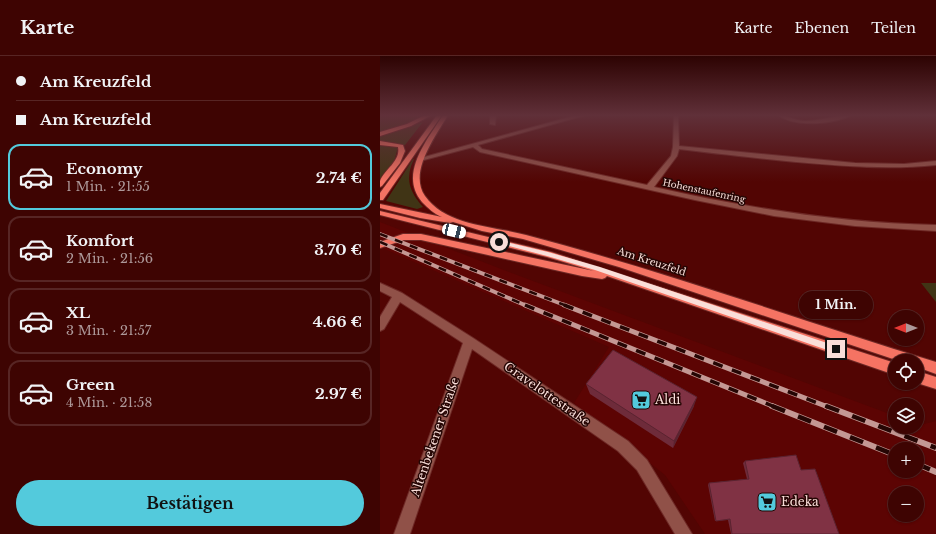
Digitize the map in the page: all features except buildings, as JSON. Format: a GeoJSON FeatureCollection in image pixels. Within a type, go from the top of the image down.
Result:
{"type":"FeatureCollection","features":[{"type":"Feature","properties":{"kind":"main road"},"geometry":{"type":"LineString","coordinates":[[380,185],[416,137]]}},
{"type":"Feature","properties":{"kind":"main road"},"geometry":{"type":"LineString","coordinates":[[380,204],[425,137]]}},
{"type":"Feature","properties":{"kind":"main road","name":"Am Kreuzfeld"},"geometry":{"type":"LineString","coordinates":[[433,137],[420,159],[415,176],[417,190],[421,197],[441,213],[462,223],[512,234],[595,256],[895,354]]}},
{"type":"Feature","properties":{"kind":"main road"},"geometry":{"type":"LineString","coordinates":[[380,143],[394,144],[402,148],[395,166]]}},
{"type":"Feature","properties":{"kind":"main road"},"geometry":{"type":"LineString","coordinates":[[380,204],[420,216],[462,223]]}},
{"type":"Feature","properties":{"kind":"main road"},"geometry":{"type":"LineString","coordinates":[[380,204],[548,254],[888,367]]}},
{"type":"Feature","properties":{"kind":"main road"},"geometry":{"type":"LineString","coordinates":[[380,245],[399,238],[421,236],[582,273],[629,280]]}},
{"type":"Feature","properties":{"kind":"main road","name":"Am Kreuzfeld"},"geometry":{"type":"LineString","coordinates":[[924,364],[936,368]]}},
{"type":"Feature","properties":{"kind":"main road"},"geometry":{"type":"LineString","coordinates":[[924,379],[936,383]]}},
{"type":"Feature","properties":{"kind":"street"},"geometry":{"type":"LineString","coordinates":[[420,159],[499,137]]}},
{"type":"Feature","properties":{"kind":"street"},"geometry":{"type":"LineString","coordinates":[[649,188],[674,156],[676,137]]}},
{"type":"Feature","properties":{"kind":"street","name":"Hohenstaufenring"},"geometry":{"type":"LineString","coordinates":[[474,144],[480,150],[774,214],[844,223],[902,228],[936,228]]}},
{"type":"Feature","properties":{"kind":"street"},"geometry":{"type":"LineString","coordinates":[[676,147],[742,156],[867,166],[914,166],[936,162]]}},
{"type":"Feature","properties":{"kind":"street","name":"Gravelottestraße"},"geometry":{"type":"LineString","coordinates":[[380,287],[398,296],[469,341],[633,455],[649,476],[684,534]]}},
{"type":"Feature","properties":{"kind":"street"},"geometry":{"type":"LineString","coordinates":[[380,326],[398,296]]}},
{"type":"Feature","properties":{"kind":"street","name":"Altenbekener Straße"},"geometry":{"type":"LineString","coordinates":[[402,534],[469,341]]}},
{"type":"Feature","properties":{"kind":"shaded area"},"geometry":{"type":"Polygon","coordinates":[[[380,137],[411,137],[405,145],[402,146],[393,142],[380,142],[380,137]]]}},
{"type":"Feature","properties":{"kind":"shaded area"},"geometry":{"type":"Polygon","coordinates":[[[380,144],[398,147],[394,162],[380,179],[380,144]]]}},
{"type":"Feature","properties":{"kind":"shaded area"},"geometry":{"type":"Polygon","coordinates":[[[413,159],[409,178],[410,184],[414,195],[423,207],[417,209],[386,201],[413,159]]]}},
{"type":"Feature","properties":{"kind":"shaded area"},"geometry":{"type":"Polygon","coordinates":[[[380,222],[509,272],[888,413],[888,434],[924,434],[924,424],[936,421],[936,534],[705,534],[665,475],[574,403],[609,347],[380,247],[380,222]]]}},
{"type":"Feature","properties":{"kind":"shaded area"},"geometry":{"type":"Polygon","coordinates":[[[921,283],[936,283],[936,302],[921,283]]]}},
{"type":"Feature","properties":{"kind":"railway"},"geometry":{"type":"LineString","coordinates":[[380,234],[567,306]]}},
{"type":"Feature","properties":{"kind":"railway"},"geometry":{"type":"LineString","coordinates":[[380,242],[527,306]]}},
{"type":"Feature","properties":{"kind":"railway"},"geometry":{"type":"LineString","coordinates":[[525,305],[775,407]]}},
{"type":"Feature","properties":{"kind":"railway"},"geometry":{"type":"LineString","coordinates":[[564,305],[828,407]]}},
{"type":"Feature","properties":{"kind":"railway"},"geometry":{"type":"LineString","coordinates":[[772,406],[888,452]]}},
{"type":"Feature","properties":{"kind":"railway"},"geometry":{"type":"LineString","coordinates":[[826,406],[936,448]]}},
{"type":"Feature","properties":{"kind":"railway"},"geometry":{"type":"LineString","coordinates":[[924,467],[936,472]]}},
{"type":"Feature","properties":{"kind":"place","name":"Aldi"},"geometry":{"type":"Point","coordinates":[641,400]}},
{"type":"Feature","properties":{"kind":"place","name":"Edeka"},"geometry":{"type":"Point","coordinates":[767,502]}},
{"type":"Feature","properties":{"kind":"route"},"geometry":{"type":"LineString","coordinates":[[499,242],[548,254],[597,269],[836,349]]}}]}
